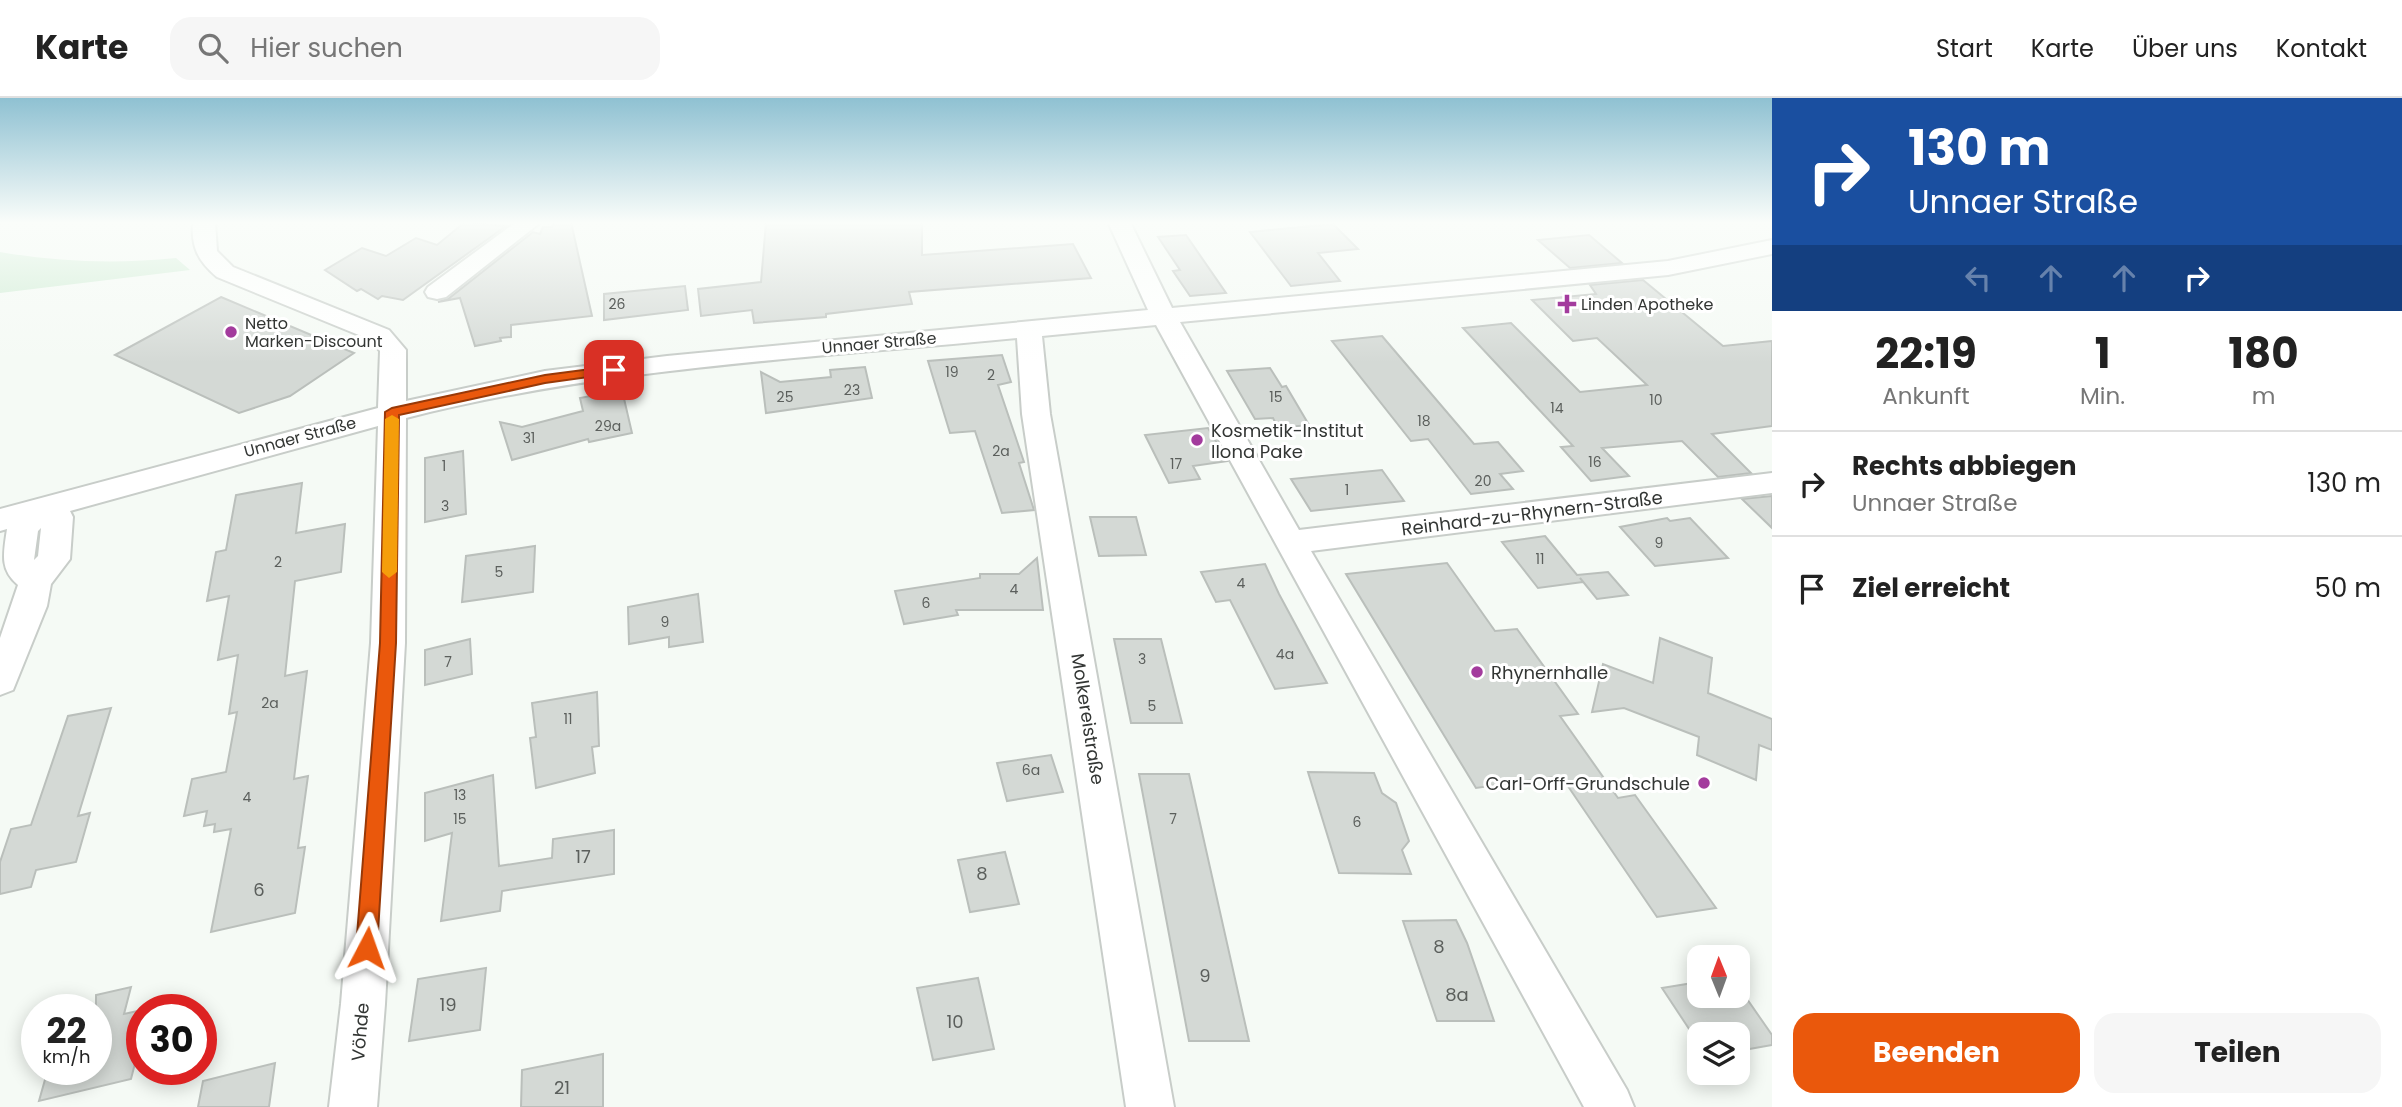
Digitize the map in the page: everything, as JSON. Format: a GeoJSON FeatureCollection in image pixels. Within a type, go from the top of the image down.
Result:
{"type":"FeatureCollection","features":[{"type":"Feature","properties":{"kind":"street","name":"Vöhde"},"geometry":{"type":"LineString","coordinates":[[221,269],[380,335],[393,350],[388,643],[363,1004],[353,1107]]}},
{"type":"Feature","properties":{"kind":"street"},"geometry":{"type":"LineString","coordinates":[[437,292],[467,269]]}},
{"type":"Feature","properties":{"kind":"street"},"geometry":{"type":"LineString","coordinates":[[1141,269],[1164,317],[1610,1107]]}},
{"type":"Feature","properties":{"kind":"street","name":"Unnaer Straße"},"geometry":{"type":"LineString","coordinates":[[0,520],[392,412],[592,372],[1657,269]]}},
{"type":"Feature","properties":{"kind":"street","name":"Molkereistraße"},"geometry":{"type":"LineString","coordinates":[[1029,330],[1036,414],[1150,1107]]}},
{"type":"Feature","properties":{"kind":"street","name":"Reinhard-zu-Rhynern-Straße"},"geometry":{"type":"LineString","coordinates":[[1291,542],[1772,483]]}},
{"type":"Feature","properties":{"kind":"street"},"geometry":{"type":"LineString","coordinates":[[0,680],[30,606],[36,580],[17,569],[23,527],[42,510]]}},
{"type":"Feature","properties":{"kind":"green space"},"geometry":{"type":"Polygon","coordinates":[[[0,269],[190,270],[0,293],[0,269]]]}},
{"type":"Feature","properties":{"kind":"building"},"geometry":{"type":"Polygon","coordinates":[[[446,269],[403,300],[382,296],[378,299],[361,289],[357,291],[325,270],[446,269]]]}},
{"type":"Feature","properties":{"kind":"building"},"geometry":{"type":"Polygon","coordinates":[[[486,269],[582,269],[592,316],[511,325],[511,337],[475,346],[460,298],[438,302],[448,299],[486,269]]]}},
{"type":"Feature","properties":{"kind":"building"},"geometry":{"type":"Polygon","coordinates":[[[762,269],[1086,269],[1091,278],[909,292],[912,304],[826,314],[826,317],[754,323],[752,310],[701,316],[698,289],[761,282],[762,269]]]}},
{"type":"Feature","properties":{"kind":"building"},"geometry":{"type":"Polygon","coordinates":[[[1210,269],[1226,293],[1190,296],[1173,271],[1210,269]]]}},
{"type":"Feature","properties":{"kind":"building"},"geometry":{"type":"Polygon","coordinates":[[[1278,269],[1331,269],[1340,281],[1291,286],[1278,269]]]}},
{"type":"Feature","properties":{"kind":"building"},"geometry":{"type":"Polygon","coordinates":[[[1643,280],[1723,346],[1772,341],[1772,426],[1712,434],[1751,473],[1718,477],[1682,441],[1602,448],[1629,476],[1591,481],[1561,447],[1573,446],[1463,328],[1511,323],[1580,392],[1647,385],[1597,338],[1573,341],[1532,300],[1596,294],[1590,285],[1643,280]]]}},
{"type":"Feature","properties":{"kind":"building"},"geometry":{"type":"Polygon","coordinates":[[[685,286],[688,310],[604,320],[604,294],[685,286]]]}},
{"type":"Feature","properties":{"kind":"building","name":"Netto Marken-Discount"},"geometry":{"type":"Polygon","coordinates":[[[221,297],[354,353],[290,396],[239,413],[115,355],[221,297]]]}},
{"type":"Feature","properties":{"kind":"building"},"geometry":{"type":"Polygon","coordinates":[[[1382,336],[1474,444],[1498,442],[1523,471],[1500,474],[1513,489],[1471,494],[1428,439],[1411,441],[1332,341],[1382,336]]]}},
{"type":"Feature","properties":{"kind":"building"},"geometry":{"type":"Polygon","coordinates":[[[1002,355],[1011,382],[998,385],[1024,462],[1019,463],[1034,510],[1002,513],[975,431],[950,433],[928,361],[1002,355]]]}},
{"type":"Feature","properties":{"kind":"building"},"geometry":{"type":"Polygon","coordinates":[[[865,367],[872,398],[766,413],[761,372],[780,382],[831,377],[830,370],[865,367]]]}},
{"type":"Feature","properties":{"kind":"building"},"geometry":{"type":"Polygon","coordinates":[[[1270,368],[1282,387],[1286,386],[1309,425],[1278,428],[1273,418],[1255,419],[1227,371],[1270,368]]]}},
{"type":"Feature","properties":{"kind":"building"},"geometry":{"type":"Polygon","coordinates":[[[622,390],[632,433],[589,442],[588,439],[512,460],[500,422],[522,427],[583,411],[580,398],[622,390]]]}},
{"type":"Feature","properties":{"kind":"building"},"geometry":{"type":"Polygon","coordinates":[[[1208,428],[1228,461],[1193,466],[1200,479],[1169,483],[1145,435],[1208,428]]]}},
{"type":"Feature","properties":{"kind":"building"},"geometry":{"type":"Polygon","coordinates":[[[463,451],[466,514],[425,522],[425,458],[463,451]]]}},
{"type":"Feature","properties":{"kind":"building"},"geometry":{"type":"Polygon","coordinates":[[[1382,470],[1404,501],[1311,511],[1291,479],[1382,470]]]}},
{"type":"Feature","properties":{"kind":"building"},"geometry":{"type":"Polygon","coordinates":[[[302,483],[296,533],[345,524],[341,572],[295,581],[285,676],[307,671],[294,779],[308,776],[298,848],[305,847],[295,913],[211,932],[231,829],[214,832],[215,824],[204,826],[207,811],[184,816],[192,779],[226,772],[237,712],[229,714],[238,655],[218,660],[229,596],[207,601],[216,552],[226,550],[236,495],[302,483]]]}},
{"type":"Feature","properties":{"kind":"building"},"geometry":{"type":"Polygon","coordinates":[[[1772,496],[1772,528],[1742,499],[1772,496]]]}},
{"type":"Feature","properties":{"kind":"building"},"geometry":{"type":"Polygon","coordinates":[[[1090,517],[1136,517],[1146,555],[1099,556],[1090,517]]]}},
{"type":"Feature","properties":{"kind":"building"},"geometry":{"type":"Polygon","coordinates":[[[1667,518],[1670,521],[1690,518],[1728,558],[1655,566],[1620,527],[1667,518]]]}},
{"type":"Feature","properties":{"kind":"building"},"geometry":{"type":"Polygon","coordinates":[[[1545,536],[1577,575],[1608,572],[1628,595],[1597,599],[1580,578],[1583,582],[1538,588],[1502,542],[1545,536]]]}},
{"type":"Feature","properties":{"kind":"building"},"geometry":{"type":"Polygon","coordinates":[[[535,546],[533,592],[462,602],[466,556],[535,546]]]}},
{"type":"Feature","properties":{"kind":"building"},"geometry":{"type":"Polygon","coordinates":[[[1037,558],[1043,610],[956,610],[958,615],[904,624],[895,591],[980,578],[980,574],[1019,574],[1037,558]]]}},
{"type":"Feature","properties":{"kind":"building","name":"Rhynernhalle"},"geometry":{"type":"Polygon","coordinates":[[[1447,563],[1495,631],[1517,629],[1578,714],[1560,716],[1618,798],[1635,795],[1716,908],[1657,917],[1561,776],[1476,788],[1346,574],[1447,563]]]}},
{"type":"Feature","properties":{"kind":"building"},"geometry":{"type":"Polygon","coordinates":[[[1265,564],[1327,683],[1275,689],[1230,600],[1216,602],[1201,572],[1265,564]]]}},
{"type":"Feature","properties":{"kind":"building"},"geometry":{"type":"Polygon","coordinates":[[[698,594],[703,642],[669,647],[669,637],[629,644],[628,607],[698,594]]]}},
{"type":"Feature","properties":{"kind":"building"},"geometry":{"type":"Polygon","coordinates":[[[1660,638],[1712,658],[1708,693],[1772,719],[1772,750],[1759,745],[1756,780],[1697,755],[1699,737],[1624,708],[1592,712],[1603,664],[1653,683],[1660,638]]]}},
{"type":"Feature","properties":{"kind":"building"},"geometry":{"type":"Polygon","coordinates":[[[470,639],[472,674],[425,685],[425,650],[470,639]]]}},
{"type":"Feature","properties":{"kind":"building"},"geometry":{"type":"Polygon","coordinates":[[[1114,639],[1161,639],[1182,723],[1131,723],[1114,639]]]}},
{"type":"Feature","properties":{"kind":"building"},"geometry":{"type":"Polygon","coordinates":[[[597,692],[599,746],[592,747],[595,773],[536,788],[530,738],[536,737],[532,703],[597,692]]]}},
{"type":"Feature","properties":{"kind":"building"},"geometry":{"type":"Polygon","coordinates":[[[111,708],[78,816],[90,813],[76,862],[36,870],[31,887],[0,894],[0,862],[11,829],[31,825],[68,716],[111,708]]]}},
{"type":"Feature","properties":{"kind":"building"},"geometry":{"type":"Polygon","coordinates":[[[1051,755],[1063,792],[1007,801],[997,763],[1051,755]]]}},
{"type":"Feature","properties":{"kind":"building"},"geometry":{"type":"Polygon","coordinates":[[[1308,772],[1374,773],[1382,793],[1396,803],[1409,841],[1402,850],[1411,874],[1339,873],[1308,772]]]}},
{"type":"Feature","properties":{"kind":"building"},"geometry":{"type":"Polygon","coordinates":[[[1139,774],[1189,774],[1249,1041],[1189,1041],[1139,774]]]}},
{"type":"Feature","properties":{"kind":"building"},"geometry":{"type":"Polygon","coordinates":[[[493,775],[499,866],[552,858],[553,839],[614,830],[614,874],[502,891],[500,911],[441,921],[452,833],[425,841],[425,793],[493,775]]]}},
{"type":"Feature","properties":{"kind":"building"},"geometry":{"type":"Polygon","coordinates":[[[1005,852],[1019,904],[970,912],[958,860],[1005,852]]]}},
{"type":"Feature","properties":{"kind":"building"},"geometry":{"type":"Polygon","coordinates":[[[1456,920],[1467,943],[1494,1021],[1437,1021],[1403,921],[1456,920]]]}},
{"type":"Feature","properties":{"kind":"building"},"geometry":{"type":"Polygon","coordinates":[[[486,968],[480,1030],[409,1041],[418,979],[486,968]]]}},
{"type":"Feature","properties":{"kind":"building"},"geometry":{"type":"Polygon","coordinates":[[[978,978],[994,1049],[933,1060],[917,988],[978,978]]]}},
{"type":"Feature","properties":{"kind":"building"},"geometry":{"type":"Polygon","coordinates":[[[1687,984],[1687,1008],[1750,1008],[1750,1003],[1772,1035],[1772,1045],[1750,1049],[1750,1022],[1687,1022],[1687,1026],[1662,988],[1687,984]]]}},
{"type":"Feature","properties":{"kind":"building"},"geometry":{"type":"Polygon","coordinates":[[[131,987],[129,994],[126,994],[124,1014],[126,1080],[112,1084],[112,994],[100,994],[131,987]]]}},
{"type":"Feature","properties":{"kind":"building"},"geometry":{"type":"Polygon","coordinates":[[[603,1054],[603,1107],[521,1107],[522,1070],[603,1054]]]}},
{"type":"Feature","properties":{"kind":"building"},"geometry":{"type":"Polygon","coordinates":[[[275,1063],[269,1107],[198,1107],[202,1085],[217,1085],[217,1078],[275,1063]]]}},
{"type":"Feature","properties":{"kind":"building"},"geometry":{"type":"Polygon","coordinates":[[[44,1085],[106,1085],[39,1101],[44,1085]]]}},
{"type":"Feature","properties":{"kind":"slow traffic"},"geometry":{"type":"LineString","coordinates":[[389,572],[392,419]]}},
{"type":"Feature","properties":{"kind":"place","name":"Linden Apotheke"},"geometry":{"type":"Point","coordinates":[1567,304]}},
{"type":"Feature","properties":{"kind":"place","name":"Netto Marken-Discount"},"geometry":{"type":"Point","coordinates":[231,332]}},
{"type":"Feature","properties":{"kind":"place","name":"Kosmetik-Institut Ilona Pake"},"geometry":{"type":"Point","coordinates":[1197,440]}},
{"type":"Feature","properties":{"kind":"place","name":"Rhynernhalle"},"geometry":{"type":"Point","coordinates":[1477,672]}},
{"type":"Feature","properties":{"kind":"place","name":"Carl-Orff-Grundschule"},"geometry":{"type":"Point","coordinates":[1704,783]}},
{"type":"Feature","properties":{"kind":"route"},"geometry":{"type":"LineString","coordinates":[[367,948],[388,643],[392,412],[545,379],[614,370]]}}]}
